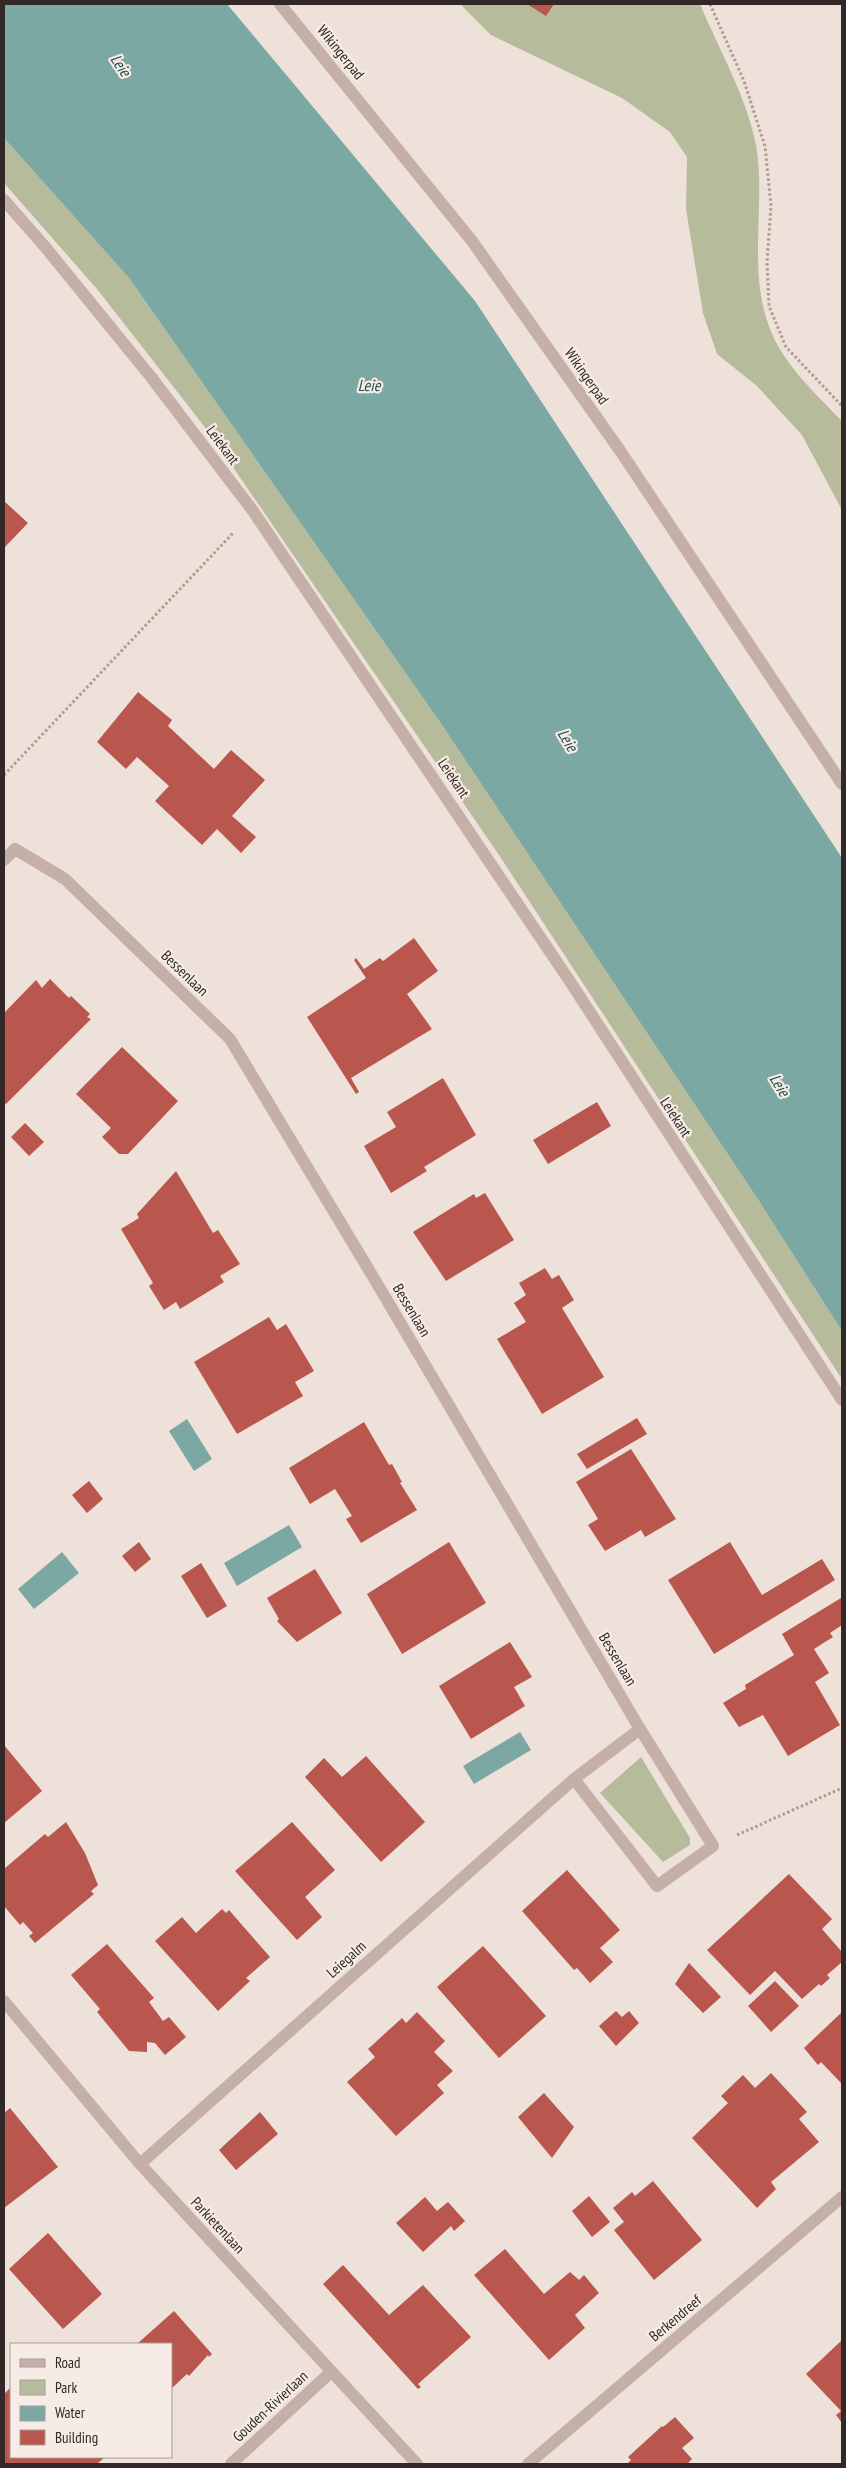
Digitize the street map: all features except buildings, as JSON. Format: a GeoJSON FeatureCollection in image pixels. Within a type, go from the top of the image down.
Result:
{"type":"FeatureCollection","features":[{"type":"Feature","properties":{"kind":"street","name":"Wikingerpad"},"geometry":{"type":"LineString","coordinates":[[280,4],[472,241],[621,452],[842,784]]}},
{"type":"Feature","properties":{"kind":"street","name":"Leiekant"},"geometry":{"type":"LineString","coordinates":[[4,200],[46,248],[151,377],[253,511],[571,983],[842,1400]]}},
{"type":"Feature","properties":{"kind":"street","name":"Bessenlaan"},"geometry":{"type":"LineString","coordinates":[[4,860],[15,849],[65,879],[230,1039],[372,1275],[640,1729],[713,1846]]}},
{"type":"Feature","properties":{"kind":"street","name":"Leiegalm"},"geometry":{"type":"LineString","coordinates":[[140,2164],[574,1779],[640,1729]]}},
{"type":"Feature","properties":{"kind":"street"},"geometry":{"type":"LineString","coordinates":[[574,1779],[658,1886],[713,1846]]}},
{"type":"Feature","properties":{"kind":"street","name":"Parkietenlaan"},"geometry":{"type":"LineString","coordinates":[[4,2001],[140,2164],[418,2464]]}},
{"type":"Feature","properties":{"kind":"street","name":"Berkendreef"},"geometry":{"type":"LineString","coordinates":[[528,2464],[842,2197]]}},
{"type":"Feature","properties":{"kind":"street","name":"Gouden-Rivierlaan"},"geometry":{"type":"LineString","coordinates":[[231,2464],[331,2372]]}},
{"type":"Feature","properties":{"kind":"path"},"geometry":{"type":"LineString","coordinates":[[710,4],[744,81],[765,146],[771,206],[767,262],[769,306],[786,348],[842,406]]}},
{"type":"Feature","properties":{"kind":"path"},"geometry":{"type":"LineString","coordinates":[[4,775],[253,511]]}},
{"type":"Feature","properties":{"kind":"path"},"geometry":{"type":"LineString","coordinates":[[713,1846],[842,1788]]}},
{"type":"Feature","properties":{"kind":"green space"},"geometry":{"type":"Polygon","coordinates":[[[460,4],[700,4],[739,91],[752,126],[758,158],[759,278],[762,303],[769,325],[789,363],[842,421],[842,510],[802,435],[757,386],[717,354],[703,313],[686,209],[687,157],[670,132],[622,98],[491,35],[460,4]]]}},
{"type":"Feature","properties":{"kind":"green space"},"geometry":{"type":"Polygon","coordinates":[[[4,138],[129,278],[442,725],[759,1201],[842,1331],[842,1379],[499,855],[211,435],[97,289],[4,183],[4,138]]]}},
{"type":"Feature","properties":{"kind":"green space"},"geometry":{"type":"Polygon","coordinates":[[[641,1757],[690,1838],[690,1845],[663,1862],[600,1793],[641,1757]]]}},
{"type":"Feature","properties":{"kind":"water","name":"Leie"},"geometry":{"type":"Polygon","coordinates":[[[4,4],[227,4],[475,301],[842,858],[842,1331],[759,1201],[442,725],[129,278],[4,138],[4,4]]]}},
{"type":"Feature","properties":{"kind":"water"},"geometry":{"type":"Polygon","coordinates":[[[187,1419],[212,1459],[194,1471],[169,1431],[187,1419]]]}},
{"type":"Feature","properties":{"kind":"water"},"geometry":{"type":"Polygon","coordinates":[[[289,1525],[302,1547],[237,1586],[224,1563],[289,1525]]]}},
{"type":"Feature","properties":{"kind":"water"},"geometry":{"type":"Polygon","coordinates":[[[62,1552],[79,1573],[34,1609],[18,1589],[62,1552]]]}},
{"type":"Feature","properties":{"kind":"water"},"geometry":{"type":"Polygon","coordinates":[[[520,1732],[531,1750],[474,1784],[463,1766],[520,1732]]]}}]}
